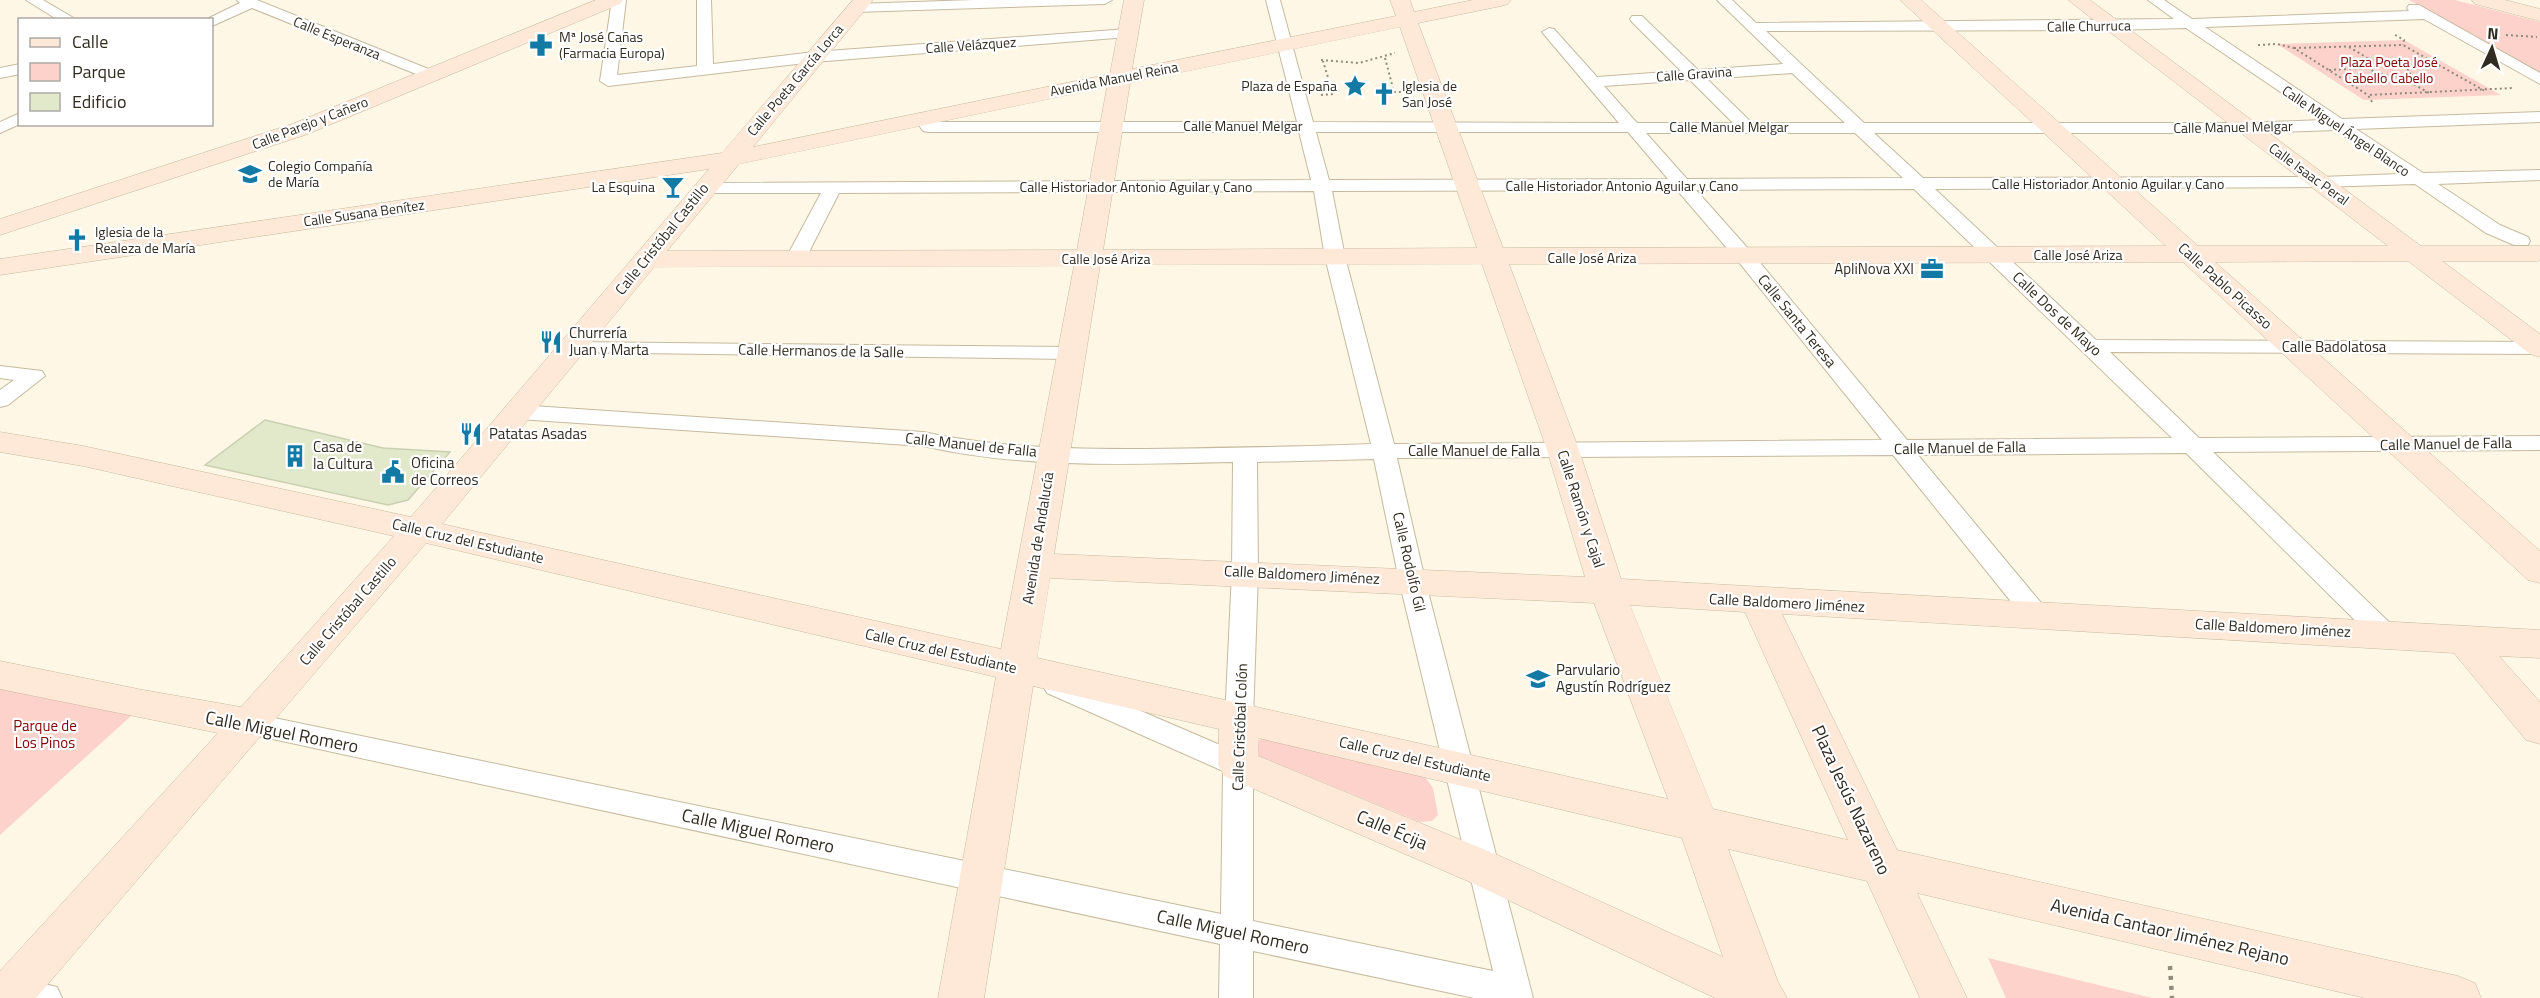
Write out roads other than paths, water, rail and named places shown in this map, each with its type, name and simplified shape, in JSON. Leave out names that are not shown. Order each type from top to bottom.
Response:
[{"type":"street","points":[[33,0],[66,18]]},
{"type":"street","name":"Calle Parejo y Cañero","points":[[0,227],[300,129],[613,0]]},
{"type":"street","name":"Calle Velázquez","points":[[619,0],[608,81],[814,57],[1128,33]]},
{"type":"street","points":[[704,0],[705,69]]},
{"type":"street","points":[[860,4],[1105,0]]},
{"type":"street","name":"Avenida de Andalucía","points":[[961,998],[1052,454],[1118,78],[1134,0]]},
{"type":"street","points":[[1273,0],[1305,126]]},
{"type":"street","name":"Avenida Manuel Reina","points":[[727,159],[1501,0]]},
{"type":"street","name":"Calle Dos de Mayo","points":[[1724,0],[2091,346],[2384,633]]},
{"type":"street","name":"Calle Pablo Picasso","points":[[1910,0],[2540,572]]},
{"type":"street","name":"Calle Isaac Peral","points":[[2078,0],[2540,348]]},
{"type":"street","name":"Calle Miguel Ángel Blanco","points":[[2155,0],[2493,229],[2535,247]]},
{"type":"street","points":[[2399,0],[2540,79]]},
{"type":"street","points":[[2482,0],[2540,15]]},
{"type":"street","points":[[213,21],[248,2]]},
{"type":"street","name":"Calle Esperanza","points":[[248,2],[430,75]]},
{"type":"street","name":"Calle Poeta García Lorca","points":[[727,159],[860,4]]},
{"type":"street","name":"Calle Churruca","points":[[1752,27],[2112,26],[2426,15]]},
{"type":"street","points":[[1637,19],[1747,127]]},
{"type":"street","name":"Calle Ramón y Cajal","points":[[1407,21],[1563,450],[1607,591],[1698,824],[1761,997]]},
{"type":"street","name":"Calle Santa Teresa","points":[[1549,32],[1745,257],[2038,617]]},
{"type":"street","name":"Calle Gravina","points":[[1592,82],[1796,68]]},
{"type":"street","points":[[0,73],[18,69]]},
{"type":"street","name":"Calle Manuel Melgar","points":[[922,118],[929,127],[2245,128],[2540,117]]},
{"type":"street","points":[[0,128],[18,119]]},
{"type":"street","name":"Calle Rodolfo Gil","points":[[1305,126],[1322,187],[1335,257],[1384,451],[1412,580],[1515,994]]},
{"type":"street","name":"Calle Cristóbal Castillo","points":[[15,994],[418,530],[572,348],[727,159]]},
{"type":"street","name":"Calle Susana Benítez","points":[[0,267],[727,159]]},
{"type":"street","name":"Calle Historiador Antonio Aguilar y Cano","points":[[704,188],[2111,184],[2419,180],[2540,175]]},
{"type":"street","points":[[796,258],[833,188]]},
{"type":"street","name":"Calle José Ariza","points":[[646,259],[2416,255],[2535,247]]},
{"type":"street","name":"Calle Badolatosa","points":[[2091,346],[2540,348]]},
{"type":"street","name":"Calle Hermanos de la Salle","points":[[572,348],[1070,353]]},
{"type":"street","points":[[0,372],[34,376],[0,400]]},
{"type":"street","name":"Calle Manuel de Falla","points":[[518,412],[923,439],[952,446],[1052,454],[1245,456],[1384,451],[2540,443]]},
{"type":"street","name":"Calle Cruz del Estudiante","points":[[0,442],[83,456],[418,530],[1239,720],[1881,865]]},
{"type":"street","name":"Calle Cristóbal Colón","points":[[1236,998],[1238,765],[1245,572],[1245,456]]},
{"type":"street","name":"Calle Baldomero Jiménez","points":[[1034,565],[1412,580],[2038,617],[2384,633],[2466,642],[2540,644]]},
{"type":"street","name":"Plaza Jesús Nazareno","points":[[1758,601],[1944,998]]},
{"type":"street","points":[[2466,642],[2540,729]]},
{"type":"street","name":"Calle Écija","points":[[1017,668],[1485,870],[1761,997]]},
{"type":"street","name":"Calle Miguel Romero","points":[[0,675],[143,705],[250,724],[981,878],[1515,994]]},
{"type":"street","name":"Avenida Cantaor Jiménez Rejano","points":[[1881,865],[2458,998]]},
{"type":"place","name":"Mª José Cañas (Farmacia Europa)","points":[[541,45]]},
{"type":"place","name":"Plaza de España","points":[[1355,86]]},
{"type":"place","name":"Iglesia de San José","points":[[1384,94]]},
{"type":"place","name":"Colegio Compañía de María","points":[[250,174]]},
{"type":"place","name":"La Esquina","points":[[673,187]]},
{"type":"place","name":"Iglesia de la Realeza de María","points":[[77,240]]},
{"type":"place","name":"ApliNova XXI","points":[[1932,269]]},
{"type":"place","name":"Churrería Juan y Marta","points":[[551,342]]},
{"type":"place","name":"Patatas Asadas","points":[[471,434]]},
{"type":"place","name":"Casa de la Cultura","points":[[295,456]]},
{"type":"place","name":"Oficina de Correos","points":[[393,472]]},
{"type":"place","name":"Parvulario Agustín Rodríguez","points":[[1538,679]]},
{"type":"park label","name":"Plaza Poeta José Cabello Cabello","points":[[2389,70]]},
{"type":"park label","name":"Parque de Los Pinos","points":[[45,734]]}]
